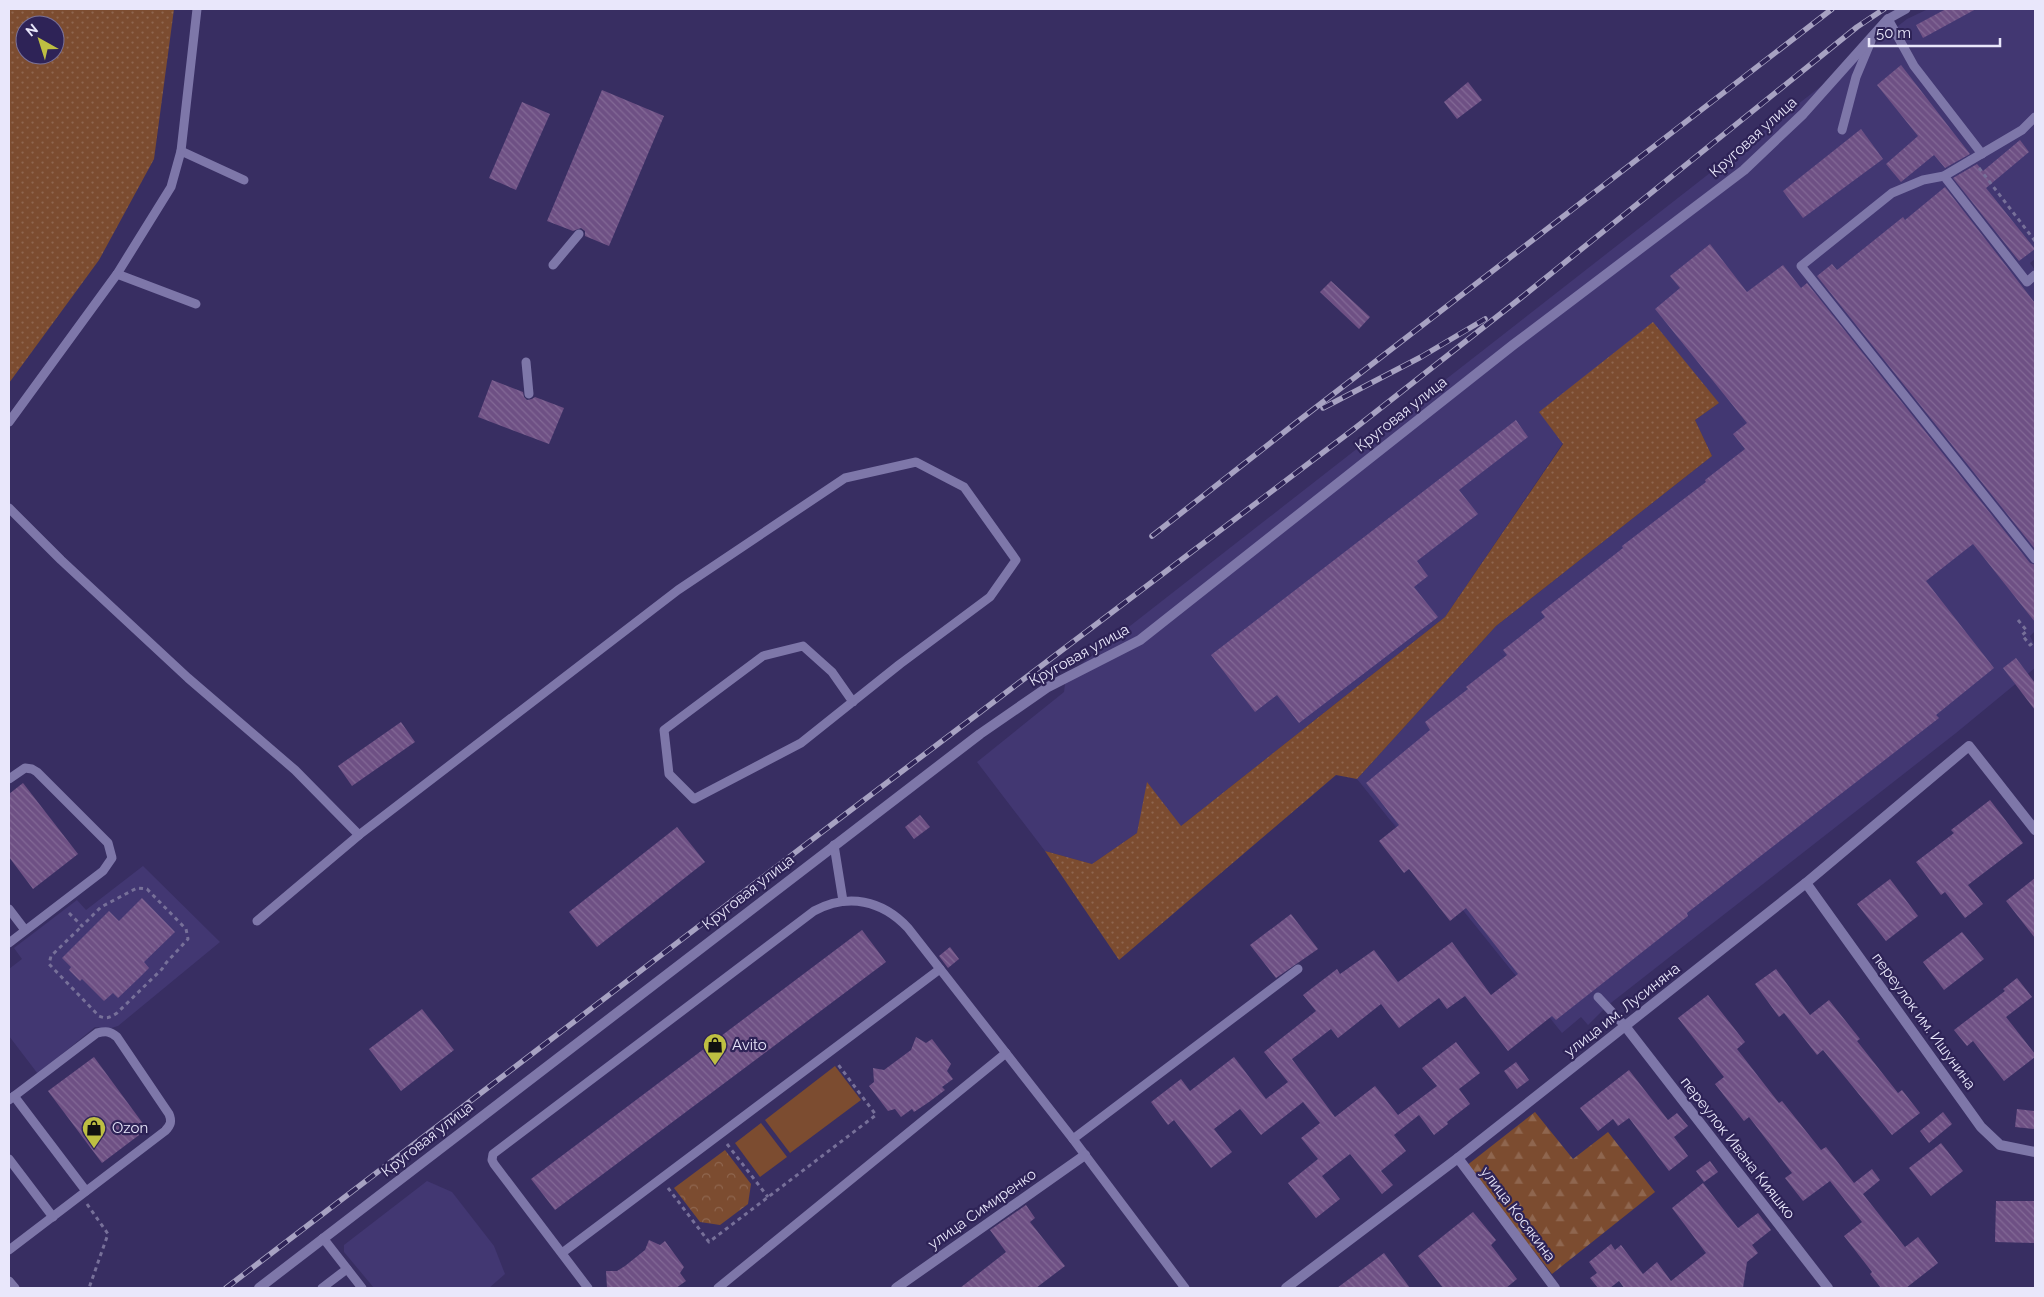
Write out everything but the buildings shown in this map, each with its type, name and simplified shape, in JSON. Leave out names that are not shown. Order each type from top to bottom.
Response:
[{"type":"street","name":"Круговая улица","points":[[259,1288],[980,734],[1048,687],[1140,640],[1513,345],[1744,170],[1803,114],[1888,19]]},
{"type":"street","name":"улица им. Лусиняна","points":[[1286,1288],[1458,1158],[1806,883],[1969,746],[2035,830]]},
{"type":"street","name":"переулок им. Ишунина","points":[[1806,883],[1981,1127],[2000,1145],[2035,1152]]},
{"type":"street","name":"переулок Ивана Кияшко","points":[[1625,1026],[1828,1288]]},
{"type":"street","name":"улица Симиренко","points":[[896,1288],[1085,1155]]},
{"type":"street","name":"улица Косякина","points":[[1458,1158],[1555,1288]]},
{"type":"lane","points":[[9,422],[117,274],[171,187],[181,152],[197,9]]},
{"type":"lane","points":[[1842,130],[1856,77],[1869,44],[1888,19],[1906,9]]},
{"type":"lane","points":[[1888,19],[1914,66],[1982,154]]},
{"type":"lane","points":[[2035,117],[2022,130],[1944,176],[1923,180],[1892,193],[1801,266],[2035,559]]},
{"type":"lane","points":[[181,152],[244,180]]},
{"type":"lane","points":[[1944,176],[2027,282],[2035,275]]},
{"type":"lane","points":[[553,265],[580,234]]},
{"type":"lane","points":[[117,274],[196,304]]},
{"type":"lane","points":[[526,362],[528,394]]},
{"type":"lane","points":[[257,920],[358,835],[686,584],[845,478],[916,462],[964,487],[1016,560],[990,597],[801,743],[694,799],[669,774],[664,730],[763,656],[803,646],[832,672],[853,702]]},
{"type":"lane","points":[[9,508],[61,560],[188,678],[295,770],[358,835]]},
{"type":"lane","points":[[9,779],[25,768],[38,772],[108,843],[112,858],[102,871],[9,942]]},
{"type":"lane","points":[[834,845],[843,901]]},
{"type":"lane","points":[[588,1288],[494,1164],[492,1160],[493,1154],[814,911],[843,901],[866,902],[889,911],[908,928],[1073,1139],[1185,1288]]},
{"type":"lane","points":[[9,909],[25,930]]},
{"type":"lane","points":[[562,1253],[940,969]]},
{"type":"lane","points":[[1073,1139],[1298,969]]},
{"type":"lane","points":[[1598,997],[1625,1026]]},
{"type":"lane","points":[[9,1250],[53,1217],[165,1131],[170,1126],[172,1120],[169,1114],[117,1038],[105,1031],[97,1033],[11,1098],[84,1193]]},
{"type":"lane","points":[[718,1288],[1006,1053]]},
{"type":"lane","points":[[9,1159],[53,1217]]},
{"type":"lane","points":[[323,1238],[362,1288]]},
{"type":"lane","points":[[322,1288],[347,1269]]},
{"type":"lane","points":[[9,1281],[15,1288]]},
{"type":"path","points":[[1973,159],[2035,242]]},
{"type":"path","points":[[2018,620],[2027,631],[2022,635],[2030,645],[2035,641]]},
{"type":"path","points":[[142,887],[147,889],[186,929],[188,939],[162,969],[117,1014],[111,1018],[104,1018],[99,1016],[50,964],[51,956],[82,926],[102,907],[142,887]]},
{"type":"path","points":[[65,909],[82,926]]},
{"type":"path","points":[[661,1179],[709,1242],[876,1115],[829,1052]]},
{"type":"path","points":[[720,1134],[768,1197]]},
{"type":"path","points":[[84,1193],[108,1234],[89,1288]]},
{"type":"shaded area","points":[[1928,9],[2035,9],[2035,259],[2030,263],[2035,270],[2035,631],[2030,636],[2035,646],[2035,668],[1956,733],[1607,1006],[1588,1025],[1581,1017],[1562,1033],[1357,779],[1496,626],[1712,456],[1695,420],[1719,403],[1540,412],[1563,443],[1445,617],[1181,826],[1137,833],[1092,864],[1045,851],[977,762],[1064,692],[1066,676],[1907,19]]},
{"type":"shaded area","points":[[143,866],[220,942],[118,1026],[108,1029],[95,1027],[38,1074],[9,1036],[9,969],[22,959],[14,948],[77,900],[86,910]]},
{"type":"shaded area","points":[[427,1181],[452,1192],[494,1246],[505,1274],[489,1288],[374,1288],[344,1252],[344,1245]]},
{"type":"green space","points":[[9,9],[174,9],[154,159],[99,260],[9,383]]},
{"type":"green space","points":[[1653,322],[1719,403],[1695,420],[1712,456],[1496,626],[1357,779],[1336,775],[1119,960],[1045,851],[1092,864],[1137,833],[1147,782],[1181,826],[1445,617],[1563,444],[1539,412]]},
{"type":"green space","points":[[835,1066],[861,1100],[790,1153],[765,1120]]},
{"type":"green space","points":[[1535,1112],[1573,1159],[1608,1132],[1655,1192],[1552,1274],[1466,1166]]},
{"type":"green space","points":[[761,1123],[787,1157],[760,1177],[735,1143]]},
{"type":"green space","points":[[725,1150],[751,1184],[748,1204],[720,1225],[700,1222],[674,1188]]},
{"type":"railway","points":[[1152,536],[1832,9]]},
{"type":"railway","points":[[226,1288],[839,819],[1354,429],[1522,297],[1857,27],[1884,9]]},
{"type":"railway","points":[[1323,408],[1421,357],[1485,319]]},
{"type":"place","name":"Avito","points":[[715,1066]]},
{"type":"place","name":"Ozon","points":[[94,1149]]}]
